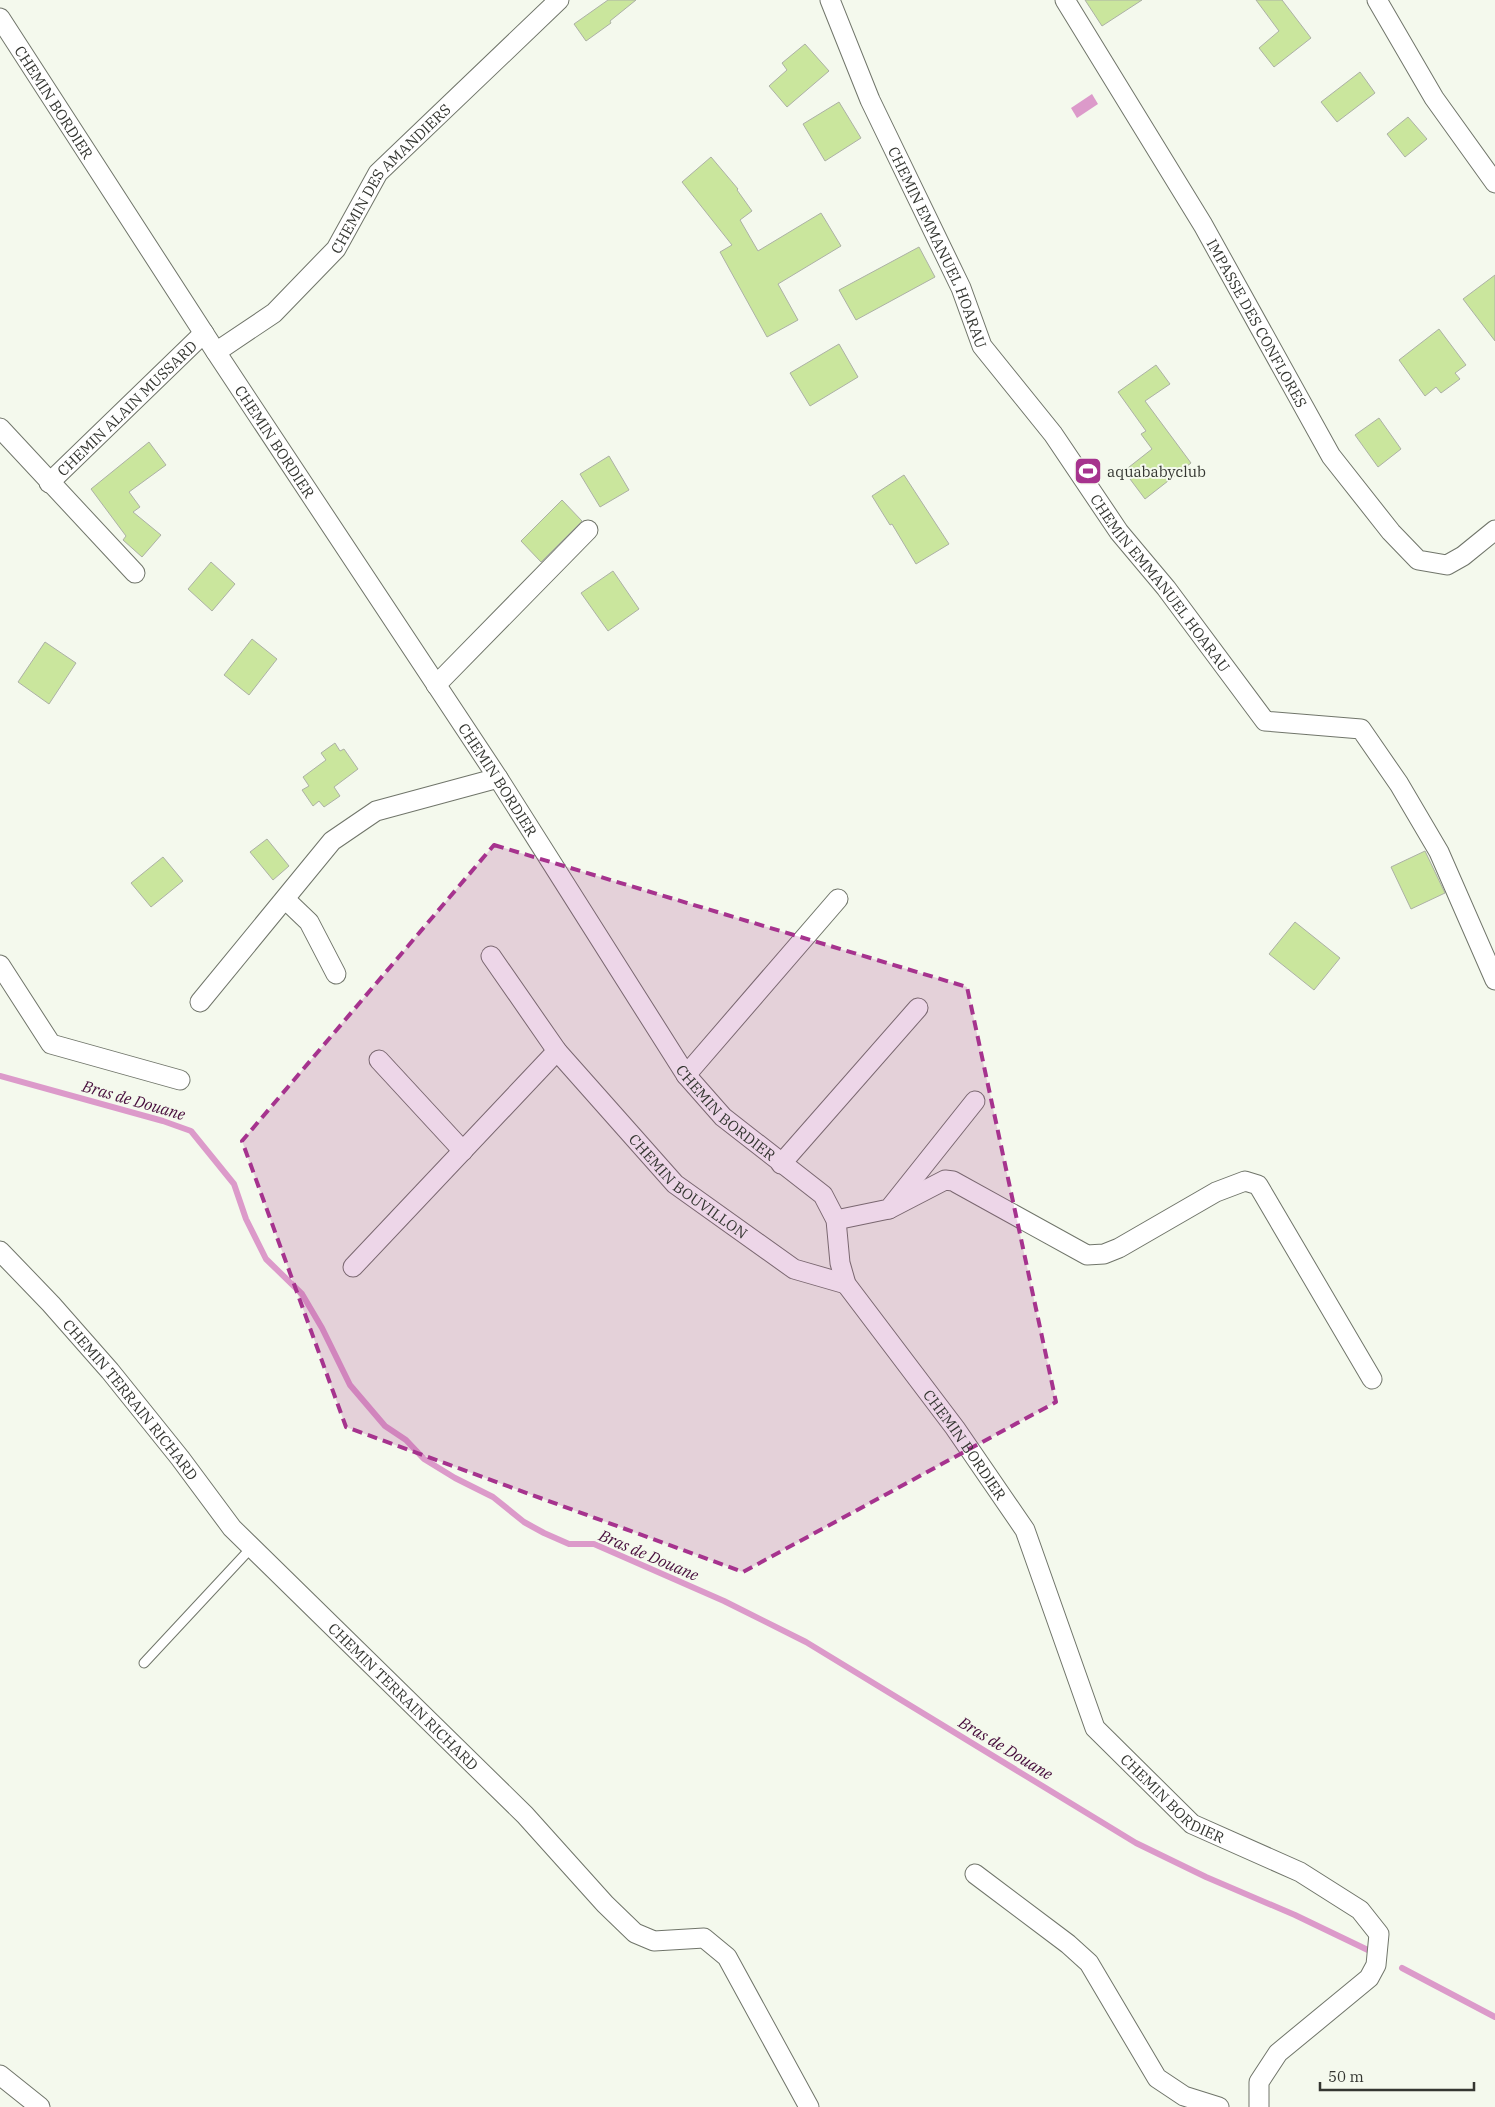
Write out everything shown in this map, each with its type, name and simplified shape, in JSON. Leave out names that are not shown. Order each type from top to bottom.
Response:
[{"type":"street","name":"CHEMIN DES AMANDIERS","points":[[216,352],[274,313],[336,249],[378,174],[559,0]]},
{"type":"street","name":"CHEMIN EMMANUEL HOARAU","points":[[830,0],[870,100],[961,288],[982,346],[1053,434],[1119,532],[1166,588],[1265,721],[1361,729],[1399,784],[1439,852],[1495,980]]},
{"type":"street","name":"IMPASSE DES CONFLORES","points":[[1065,0],[1203,225],[1331,456],[1392,532],[1418,560],[1447,565],[1463,556],[1495,530]]},
{"type":"street","points":[[1378,0],[1434,98],[1495,183]]},
{"type":"street","name":"CHEMIN BORDIER","points":[[0,18],[216,352],[498,778],[686,1075],[723,1117],[823,1195],[836,1220],[840,1262],[846,1284],[955,1428],[1025,1530],[1095,1728],[1192,1824],[1300,1872],[1360,1910],[1379,1934],[1376,1964],[1369,1978],[1278,2053],[1258,2082],[1259,2107]]},
{"type":"street","name":"CHEMIN ALAIN MUSSARD","points":[[49,483],[204,333]]},
{"type":"street","name":"CHEMIN ALAIN MUSSARD","points":[[0,428],[135,574]]},
{"type":"street","points":[[436,685],[588,530]]},
{"type":"street","points":[[200,1002],[332,841],[367,815],[376,811],[498,778]]},
{"type":"street","points":[[686,1075],[838,899]]},
{"type":"street","points":[[284,900],[309,922],[336,974]]},
{"type":"street","name":"CHEMIN BOUVILLON","points":[[491,956],[557,1051],[674,1184],[794,1269],[846,1284]]},
{"type":"street","points":[[0,965],[51,1044],[180,1080]]},
{"type":"street","points":[[782,1164],[918,1008]]},
{"type":"street","points":[[353,1267],[557,1051]]},
{"type":"street","points":[[379,1060],[463,1151]]},
{"type":"street","points":[[889,1209],[975,1101]]},
{"type":"street","points":[[836,1220],[889,1209],[945,1180],[952,1180],[963,1184],[1087,1255],[1104,1254],[1119,1248],[1216,1192],[1245,1182],[1258,1185],[1372,1379]]},
{"type":"street","name":"CHEMIN TERRAIN RICHARD","points":[[2,1259],[110,1371],[180,1458],[232,1528],[525,1815],[605,1904],[635,1933],[654,1941],[704,1938],[727,1957],[810,2107]]},
{"type":"street","points":[[975,1874],[1068,1944],[1089,1963],[1157,2078],[1184,2096],[1220,2107]]},
{"type":"street","points":[[0,2075],[40,2107]]},
{"type":"lane","points":[[144,1664],[252,1547]]},
{"type":"highlighted area","points":[[494,845],[967,987],[1056,1402],[743,1572],[346,1427],[242,1141]]},
{"type":"shaded area","points":[[1092,94],[1098,104],[1077,118],[1071,108]]},
{"type":"building","points":[[608,0],[636,0],[610,21],[611,23],[586,41],[574,24]]},
{"type":"building","points":[[1085,0],[1142,0],[1102,26]]},
{"type":"building","points":[[1256,0],[1282,0],[1311,38],[1274,67],[1259,48],[1279,31]]},
{"type":"building","points":[[805,44],[829,71],[787,107],[769,86],[787,70],[782,63]]},
{"type":"building","points":[[1360,72],[1375,93],[1337,122],[1321,102]]},
{"type":"building","points":[[839,102],[861,138],[825,161],[803,124]]},
{"type":"building","points":[[1408,117],[1427,139],[1405,157],[1387,134]]},
{"type":"building","points":[[711,157],[738,189],[752,211],[740,220],[758,251],[821,213],[841,246],[778,284],[798,320],[767,337],[720,252],[732,245],[682,182]]},
{"type":"building","points":[[919,247],[935,277],[856,320],[839,290]]},
{"type":"building","points":[[1495,275],[1495,341],[1463,299]]},
{"type":"building","points":[[1439,329],[1466,365],[1455,373],[1460,379],[1441,393],[1436,387],[1425,396],[1399,360]]},
{"type":"building","points":[[839,344],[858,377],[810,406],[790,373]]},
{"type":"building","points":[[1156,365],[1170,384],[1145,401],[1191,463],[1145,499],[1124,471],[1152,449],[1141,434],[1146,431],[1118,392]]},
{"type":"building","points":[[1379,418],[1401,449],[1378,467],[1355,435]]},
{"type":"building","points":[[149,442],[166,465],[129,492],[140,507],[133,512],[161,535],[142,557],[123,540],[126,536],[91,489]]},
{"type":"building","points":[[609,456],[629,490],[600,507],[580,474]]},
{"type":"building","points":[[904,475],[949,544],[916,564],[892,524],[890,525],[872,496]]},
{"type":"building","points":[[562,500],[582,521],[541,562],[521,541]]},
{"type":"building","points":[[211,562],[235,584],[212,611],[188,589]]},
{"type":"building","points":[[613,571],[639,609],[608,631],[581,593]]},
{"type":"building","points":[[252,639],[277,659],[249,695],[224,675]]},
{"type":"building","points":[[45,642],[76,663],[49,704],[18,682]]},
{"type":"building","points":[[335,743],[340,751],[344,749],[358,769],[334,787],[340,796],[324,807],[319,801],[313,806],[302,790],[309,786],[303,777],[326,760],[321,753]]},
{"type":"building","points":[[267,839],[289,866],[273,880],[250,852]]},
{"type":"building","points":[[1425,851],[1445,893],[1411,909],[1391,867]]},
{"type":"building","points":[[163,857],[183,881],[151,907],[131,883]]},
{"type":"building","points":[[1295,922],[1340,958],[1314,990],[1269,954]]},
{"type":"waterway","name":"Bras de Douane","points":[[0,1076],[163,1121],[191,1131],[234,1184],[246,1219],[266,1259],[302,1294],[322,1328],[350,1385],[385,1426],[406,1440],[424,1459],[455,1478],[493,1497],[524,1522],[544,1533],[569,1544],[594,1544],[724,1601],[806,1642],[1136,1843],[1206,1877],[1295,1915],[1372,1952]]},
{"type":"waterway","name":"Bras de Douane","points":[[1402,1968],[1495,2017]]},
{"type":"place","name":"aquababyclub","points":[[1088,471]]}]
